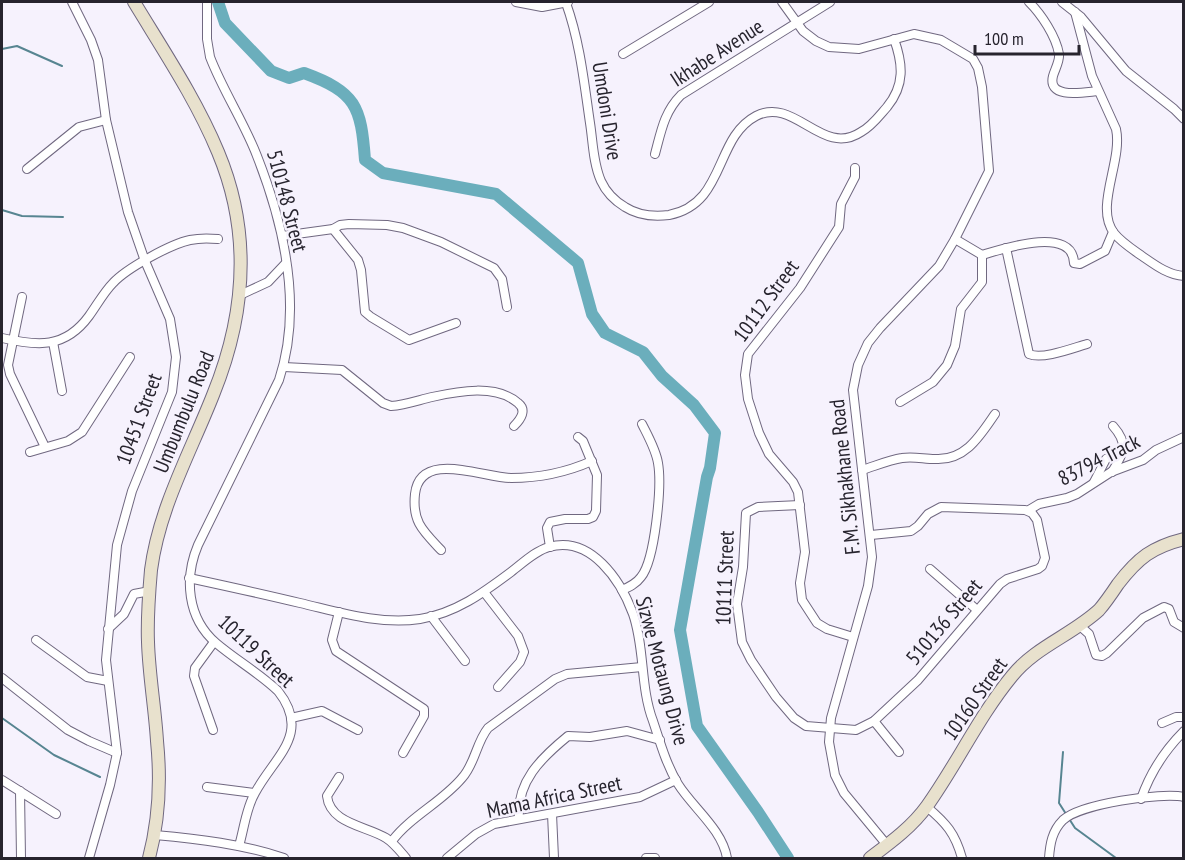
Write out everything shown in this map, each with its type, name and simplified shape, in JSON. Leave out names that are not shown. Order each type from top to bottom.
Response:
[{"type":"main road","name":"Umbumbulu Road","points":[[134,2],[199,113],[224,168],[240,232],[240,295],[234,336],[159,531],[152,567],[147,641],[159,771],[159,799],[155,835],[149,858]]},
{"type":"main road","name":"10160 Street","points":[[870,858],[903,832],[927,807],[991,703],[1013,674],[1033,655],[1080,626],[1102,606],[1139,558],[1152,549],[1184,539]]},
{"type":"street","name":"10451 Street","points":[[72,2],[98,60],[106,120],[128,212],[145,261],[170,319],[176,357],[175,380],[168,404],[124,514],[117,544],[106,660],[117,753],[89,858]]},
{"type":"street","name":"510148 Street","points":[[189,578],[198,545],[268,406],[284,367],[290,316],[282,236],[257,156],[210,57],[207,39],[207,2]]},
{"type":"street","points":[[516,2],[542,7],[567,2]]},
{"type":"street","name":"Umdoni Drive","points":[[567,2],[580,47],[594,152],[601,180],[608,192],[622,206],[649,216],[681,212],[701,198],[715,180],[737,134],[749,120],[762,114],[781,112],[789,114],[815,131],[832,137],[848,138],[863,131],[892,100],[899,87],[902,69],[894,39]]},
{"type":"street","points":[[623,54],[709,2]]},
{"type":"street","name":"F.M. Sikhakhane Road","points":[[782,2],[803,31],[829,47],[840,50],[859,49],[914,34],[941,40],[969,56],[976,63],[981,76],[990,168],[944,259],[874,335],[861,358],[853,390],[871,535],[871,572],[829,729],[830,754],[839,783],[849,799],[887,845]]},
{"type":"street","name":"Ikhabe Avenue","points":[[655,154],[664,118],[681,95],[830,2]]},
{"type":"street","points":[[1029,2],[1043,19],[1059,54],[1052,81],[1054,86],[1064,93],[1098,91]]},
{"type":"street","points":[[1062,2],[1086,22],[1126,71],[1184,119]]},
{"type":"street","points":[[1075,12],[1098,91],[1116,129],[1119,144],[1107,207],[1108,223],[1120,240],[1156,266],[1173,274],[1184,276]]},
{"type":"street","points":[[27,170],[79,127],[106,120]]},
{"type":"street","name":"10112 Street","points":[[853,637],[820,625],[809,613],[802,600],[800,583],[805,558],[796,487],[769,454],[759,433],[748,399],[745,365],[752,348],[800,288],[839,227],[841,204],[855,177],[855,168]]},
{"type":"street","points":[[282,236],[333,230],[344,224],[387,225],[403,228],[489,264],[498,271],[502,279],[507,307]]},
{"type":"street","points":[[333,230],[358,260],[364,309],[371,317],[409,340],[456,323]]},
{"type":"street","points":[[955,239],[982,255],[1035,242],[1055,243],[1073,255],[1074,263],[1080,264],[1106,251],[1113,232]]},
{"type":"street","points":[[2,338],[35,344],[53,342],[77,329],[115,280],[145,261],[183,242],[218,239]]},
{"type":"street","points":[[1006,248],[1029,354],[1046,355],[1087,344]]},
{"type":"street","points":[[900,402],[927,386],[944,371],[953,352],[961,309],[983,278],[982,255]]},
{"type":"street","points":[[240,295],[268,282],[286,263]]},
{"type":"street","points":[[22,297],[11,340],[8,370],[45,447]]},
{"type":"street","points":[[53,342],[62,391]]},
{"type":"street","points":[[30,452],[68,441],[82,432],[130,357]]},
{"type":"street","points":[[284,367],[342,370],[383,403],[391,406],[458,392],[501,392],[519,403],[523,409],[522,415],[514,426]]},
{"type":"street","points":[[862,470],[903,458],[936,460],[956,455],[978,440],[995,414]]},
{"type":"street","points":[[622,590],[637,582],[644,573],[656,519],[658,463],[642,424]]},
{"type":"street","points":[[1111,472],[1120,459],[1124,446],[1122,436],[1113,426]]},
{"type":"street","points":[[189,578],[388,621],[431,616],[458,607],[484,592],[529,558],[550,547],[547,528],[550,522],[565,519],[588,519],[594,514],[598,479],[583,441],[578,437]]},
{"type":"street","name":"83794 Track","points":[[1029,510],[1039,504],[1067,498],[1111,472],[1143,460],[1156,450],[1184,437]]},
{"type":"street","points":[[1092,485],[1106,459]]},
{"type":"street","points":[[441,550],[420,527],[416,519],[417,485],[429,473],[456,468],[512,478],[567,471],[592,461]]},
{"type":"street","name":"10111 Street","points":[[800,505],[758,507],[746,513],[738,618],[746,651],[789,713],[806,726],[829,729]]},
{"type":"street","points":[[871,535],[911,531],[928,514],[941,507],[1029,510]]},
{"type":"street","name":"510136 Street","points":[[829,729],[856,730],[874,721],[918,680],[1004,581],[1038,568],[1044,562],[1044,552],[1036,520],[1029,510]]},
{"type":"street","name":"Sizwe Motaung Drive","points":[[550,547],[573,547],[592,554],[622,590],[637,627],[649,711],[660,740],[676,780],[721,840],[727,858]]},
{"type":"street","points":[[930,569],[977,610]]},
{"type":"street","name":"10119 Street","points":[[189,578],[195,613],[200,623],[214,642],[278,691],[284,698],[291,718],[290,736],[285,750],[254,793],[239,846]]},
{"type":"street","points":[[108,628],[124,614],[134,594],[150,591]]},
{"type":"street","points":[[484,592],[518,636],[524,652],[520,662],[498,687]]},
{"type":"street","points":[[1080,626],[1089,634],[1096,655],[1102,656],[1143,618],[1164,607],[1169,609],[1176,624],[1184,628]]},
{"type":"street","points":[[339,612],[332,640],[336,651],[424,709],[424,716],[403,753]]},
{"type":"street","points":[[431,616],[465,662]]},
{"type":"street","points":[[36,640],[87,678],[108,681]]},
{"type":"street","points":[[213,730],[194,675],[198,663],[214,642]]},
{"type":"street","points":[[392,842],[401,830],[464,777],[489,728],[555,679],[567,674],[642,667]]},
{"type":"street","points":[[2,678],[68,730],[117,753]]},
{"type":"street","points":[[291,718],[322,711],[358,730]]},
{"type":"street","points":[[1162,723],[1176,717],[1184,717]]},
{"type":"street","points":[[874,721],[899,752]]},
{"type":"street","points":[[519,819],[519,797],[532,770],[568,736],[590,737],[608,732],[631,731],[660,740]]},
{"type":"street","points":[[1141,799],[1147,782],[1170,745],[1184,731]]},
{"type":"street","points":[[339,777],[327,796],[331,808],[346,821],[392,842],[406,858]]},
{"type":"street","points":[[2,780],[56,814]]},
{"type":"street","name":"Mama Africa Street","points":[[447,858],[457,855],[490,825],[640,797],[676,780]]},
{"type":"street","points":[[207,787],[254,793]]},
{"type":"street","points":[[20,791],[21,858]]},
{"type":"street","points":[[1049,858],[1053,835],[1068,816],[1104,804],[1166,795],[1184,797]]},
{"type":"street","points":[[927,807],[952,831],[962,858]]},
{"type":"street","points":[[552,814],[554,858]]},
{"type":"street","points":[[155,835],[239,846],[284,858]]},
{"type":"street","points":[[646,858],[655,858]]},
{"type":"waterway","points":[[218,2],[225,23],[271,71],[289,78],[304,73],[335,87],[345,95],[358,114],[365,160],[383,173],[496,194],[578,263],[592,314],[605,333],[643,352],[662,376],[694,405],[715,433],[680,630],[697,726],[788,858]]},
{"type":"waterway","points":[[2,49],[17,46],[62,66]]},
{"type":"waterway","points":[[2,210],[22,216],[63,217]]},
{"type":"waterway","points":[[2,718],[54,755],[100,777]]},
{"type":"waterway","points":[[1063,752],[1059,803],[1075,828],[1116,858]]}]
